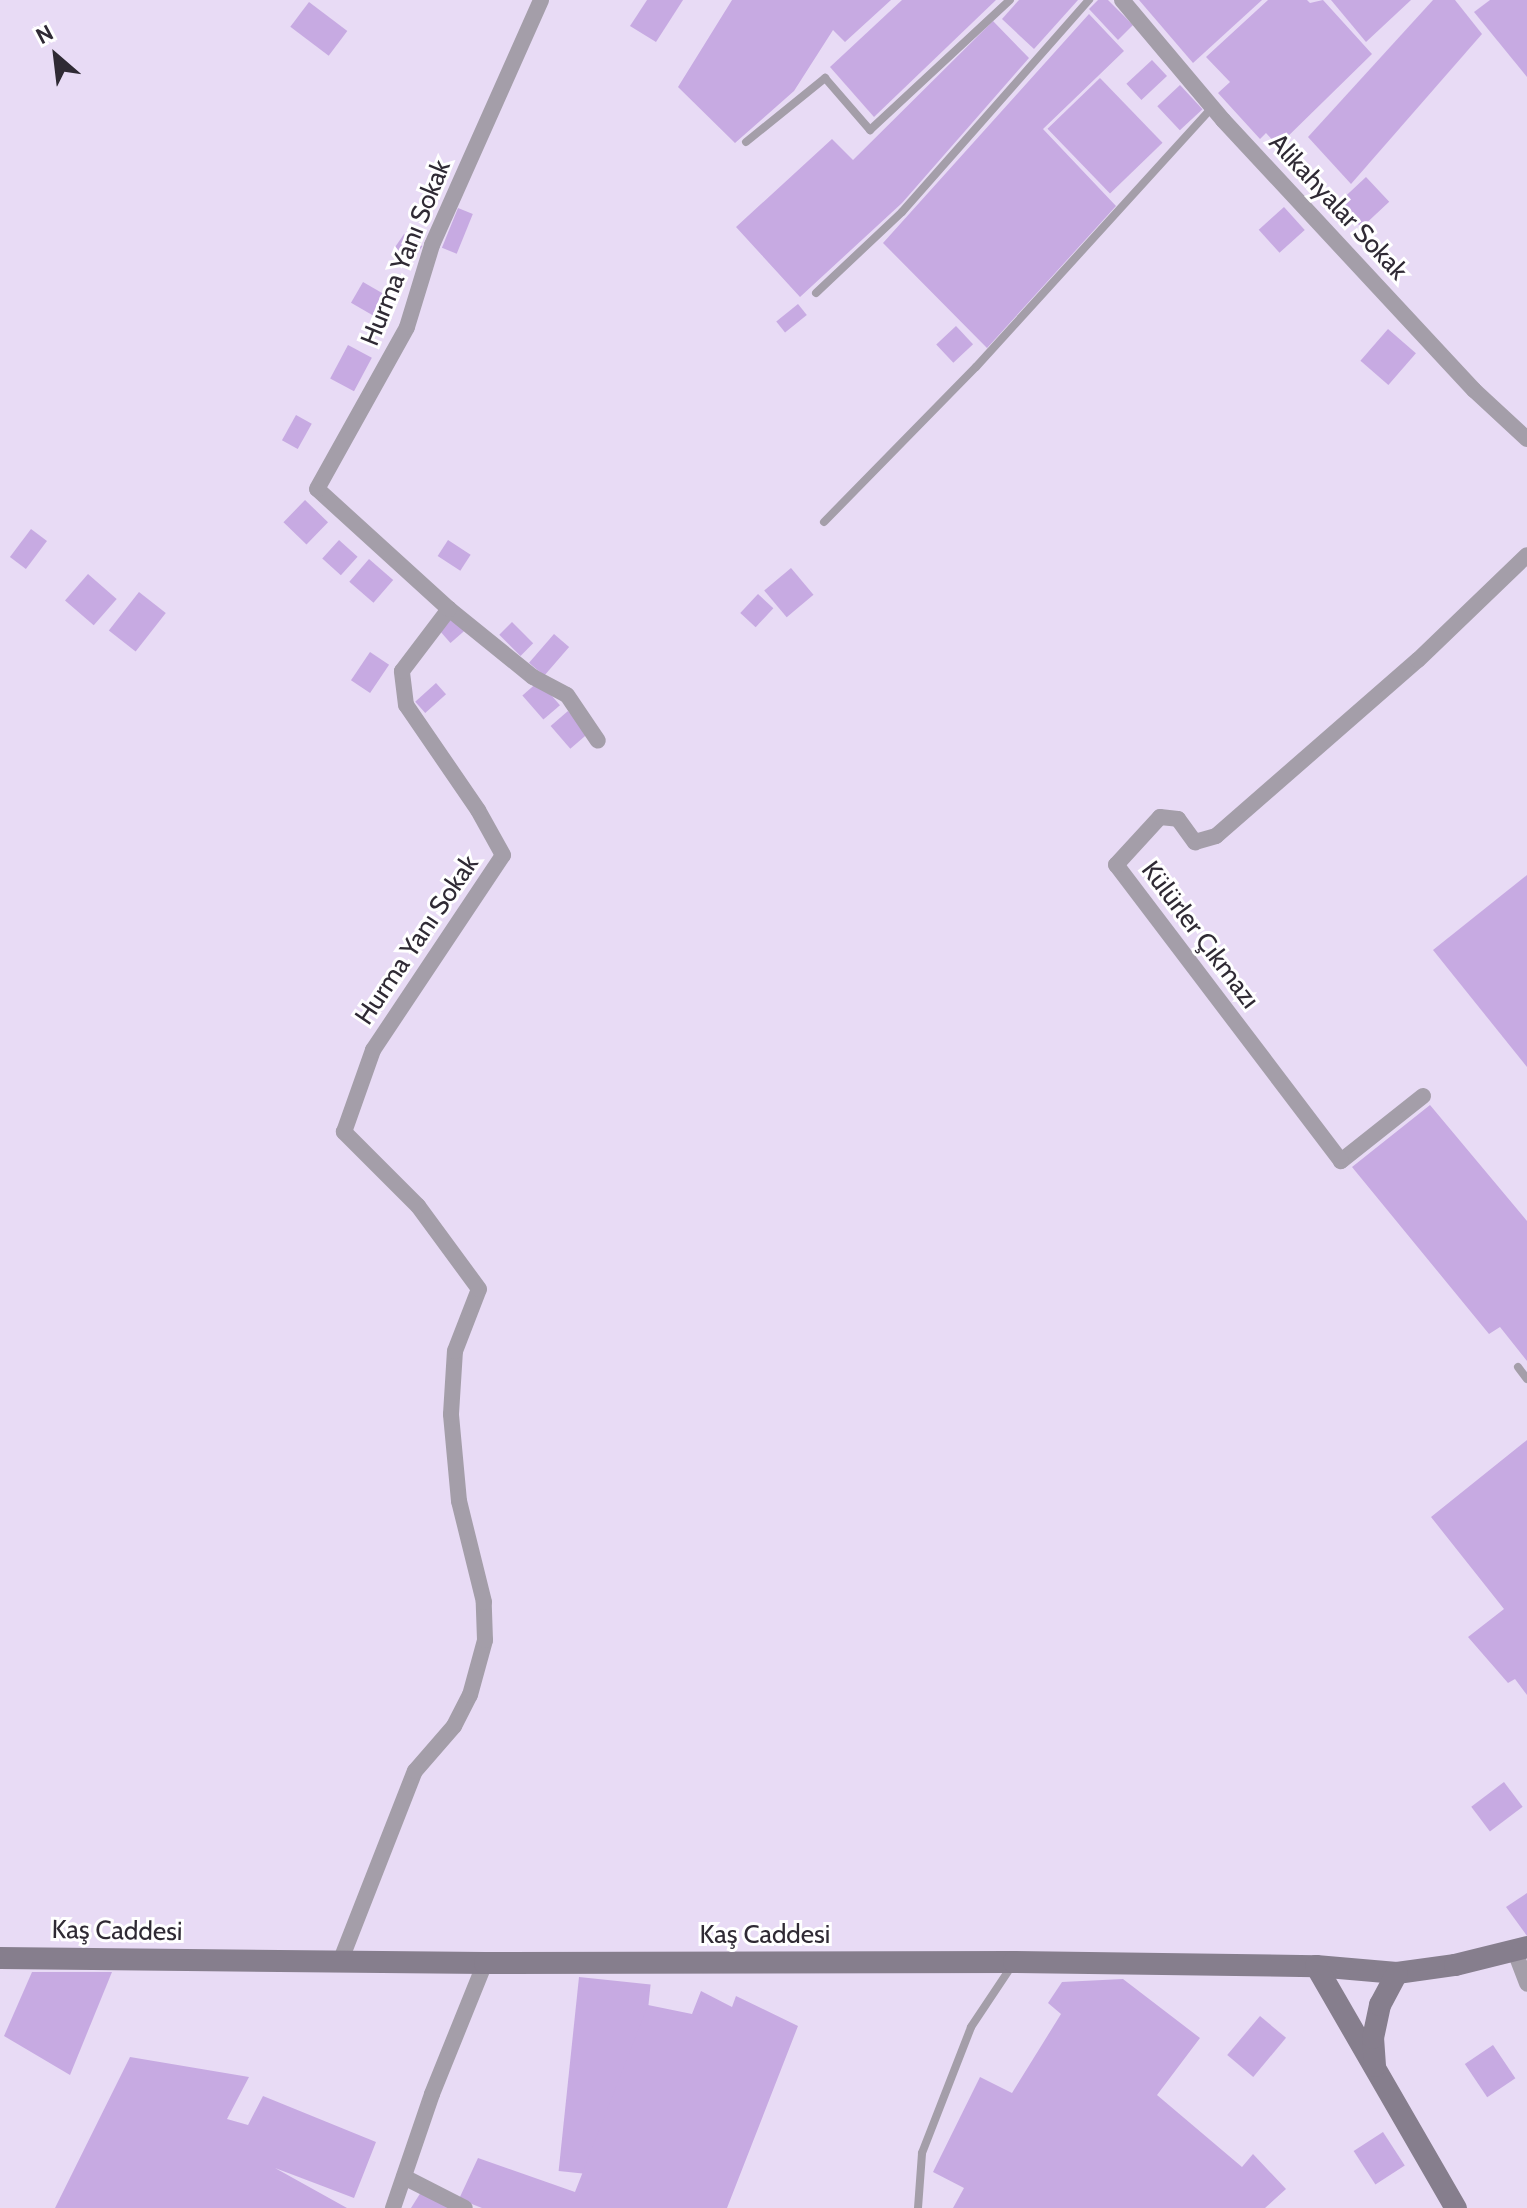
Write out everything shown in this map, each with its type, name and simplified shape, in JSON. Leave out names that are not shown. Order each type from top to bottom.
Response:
[{"type":"street","name":"Hurma Yanı Sokak","points":[[340,1962],[415,1771],[454,1726],[470,1695],[485,1640],[484,1602],[459,1501],[451,1414],[455,1351],[479,1289],[418,1206],[344,1132],[373,1050],[503,855],[478,810],[406,705],[402,671],[449,609],[317,489],[407,327],[432,245],[541,0]]},
{"type":"street","name":"Alikahyalar Sokak","points":[[1122,0],[1213,107],[1474,390],[1527,439]]},
{"type":"street","name":"Külürler Çıkmazı","points":[[1423,1096],[1341,1161],[1116,865],[1160,817],[1178,819],[1195,842],[1216,836],[1418,660],[1527,555]]},
{"type":"street","points":[[449,609],[533,677],[567,695],[598,741]]},
{"type":"street","points":[[1521,1950],[1527,1984]]},
{"type":"street","name":"Kaş Caddesi","points":[[0,1958],[485,1963],[1014,1962],[1316,1966],[1397,1973],[1521,1950]]},
{"type":"street","points":[[393,2208],[432,2094],[485,1963]]},
{"type":"street","points":[[1316,1966],[1376,2075],[1456,2208]]},
{"type":"street","points":[[1376,2075],[1373,2038],[1380,2005],[1397,1973]]},
{"type":"street","points":[[404,2177],[465,2208]]},
{"type":"lane","points":[[746,142],[825,78],[870,130],[1010,0]]},
{"type":"lane","points":[[816,293],[902,212],[1089,0]]},
{"type":"lane","points":[[824,522],[976,367],[1213,107]]},
{"type":"lane","points":[[1518,1367],[1527,1379]]},
{"type":"lane","points":[[918,2208],[922,2153],[971,2027],[1014,1962]]},
{"type":"building","points":[[647,0],[683,0],[656,42],[630,26]]},
{"type":"building","points":[[732,0],[891,0],[845,42],[833,30],[794,91],[735,143],[678,87]]},
{"type":"building","points":[[902,0],[996,0],[874,117],[830,67]]},
{"type":"building","points":[[1019,0],[1078,0],[1034,49],[1002,19]]},
{"type":"building","points":[[1098,0],[1108,0],[1133,25],[1118,40],[1089,9]]},
{"type":"building","points":[[1139,0],[1262,0],[1193,63]]},
{"type":"building","points":[[1268,0],[1307,0],[1310,3],[1323,0],[1372,54],[1278,146],[1266,133],[1260,139],[1218,93],[1230,82],[1206,57]]},
{"type":"building","points":[[1331,0],[1411,0],[1366,42]]},
{"type":"building","points":[[1433,0],[1455,0],[1482,34],[1351,184],[1308,137]]},
{"type":"building","points":[[1490,0],[1527,0],[1527,77],[1474,12]]},
{"type":"building","points":[[309,2],[347,31],[329,56],[290,27]]},
{"type":"building","points":[[1089,14],[1124,51],[1043,129],[1116,206],[987,348],[883,243]]},
{"type":"building","points":[[993,21],[1029,58],[902,203],[800,297],[736,227],[832,139],[853,160]]},
{"type":"building","points":[[1152,60],[1167,76],[1141,100],[1126,84]]},
{"type":"building","points":[[1100,78],[1163,143],[1110,193],[1047,129]]},
{"type":"building","points":[[1180,85],[1203,109],[1180,130],[1157,106]]},
{"type":"building","points":[[1366,177],[1389,202],[1361,228],[1338,203]]},
{"type":"building","points":[[1284,207],[1305,230],[1279,253],[1259,230]]},
{"type":"building","points":[[458,208],[473,214],[457,254],[442,248]]},
{"type":"building","points":[[404,234],[422,246],[413,260],[394,248]]},
{"type":"building","points":[[363,282],[389,297],[377,318],[351,303]]},
{"type":"building","points":[[798,304],[807,315],[785,333],[776,322]]},
{"type":"building","points":[[956,326],[973,344],[953,363],[936,344]]},
{"type":"building","points":[[1388,329],[1416,353],[1388,385],[1360,361]]},
{"type":"building","points":[[348,345],[372,358],[354,391],[330,379]]},
{"type":"building","points":[[296,415],[312,424],[298,449],[282,440]]},
{"type":"building","points":[[305,500],[328,522],[306,545],[283,522]]},
{"type":"building","points":[[31,529],[47,541],[26,569],[10,557]]},
{"type":"building","points":[[339,540],[358,557],[341,575],[322,559]]},
{"type":"building","points":[[448,540],[471,555],[460,571],[438,556]]},
{"type":"building","points":[[369,559],[393,580],[373,603],[349,582]]},
{"type":"building","points":[[791,568],[813,595],[787,617],[764,590]]},
{"type":"building","points":[[88,574],[117,599],[94,625],[65,600]]},
{"type":"building","points":[[139,592],[166,613],[136,652],[109,631]]},
{"type":"building","points":[[758,594],[773,608],[756,627],[740,613]]},
{"type":"building","points":[[453,617],[465,631],[450,643],[439,629]]},
{"type":"building","points":[[512,622],[533,643],[520,656],[499,635]]},
{"type":"building","points":[[554,634],[569,647],[544,676],[529,663]]},
{"type":"building","points":[[370,652],[389,665],[370,693],[351,680]]},
{"type":"building","points":[[539,681],[560,705],[543,720],[522,695]]},
{"type":"building","points":[[436,683],[446,694],[425,713],[415,702]]},
{"type":"building","points":[[568,711],[588,734],[570,749],[551,726]]},
{"type":"building","points":[[1527,875],[1527,1067],[1433,950]]},
{"type":"building","points":[[1430,1105],[1527,1221],[1527,1361],[1500,1327],[1489,1334],[1352,1167]]},
{"type":"building","points":[[1527,1440],[1527,1695],[1515,1679],[1508,1683],[1468,1637],[1504,1609],[1431,1517]]},
{"type":"building","points":[[1504,1782],[1523,1807],[1490,1831],[1471,1807]]},
{"type":"building","points":[[1527,1893],[1527,1936],[1506,1907]]},
{"type":"building","points":[[32,1972],[112,1972],[70,2075],[4,2036]]},
{"type":"building","points":[[579,1977],[651,1985],[630,2178],[559,2171]]},
{"type":"building","points":[[1123,1979],[1200,2038],[1157,2095],[1242,2167],[1253,2154],[1286,2189],[1265,2208],[953,2208],[964,2188],[933,2172],[980,2077],[1012,2093],[1061,2014],[1048,2003],[1062,1982]]},
{"type":"building","points":[[701,1991],[732,2007],[736,1996],[798,2026],[727,2208],[482,2208],[459,2199],[478,2158],[575,2192],[648,2005],[692,2014]]},
{"type":"building","points":[[1260,2016],[1286,2038],[1253,2077],[1227,2055]]},
{"type":"building","points":[[1493,2045],[1515,2078],[1487,2097],[1465,2064]]},
{"type":"building","points":[[130,2057],[249,2077],[227,2119],[248,2125],[263,2096],[376,2142],[354,2198],[275,2168],[347,2208],[55,2208]]},
{"type":"building","points":[[1383,2132],[1405,2166],[1375,2185],[1354,2151]]},
{"type":"building","points":[[421,2192],[454,2208],[411,2208]]}]
